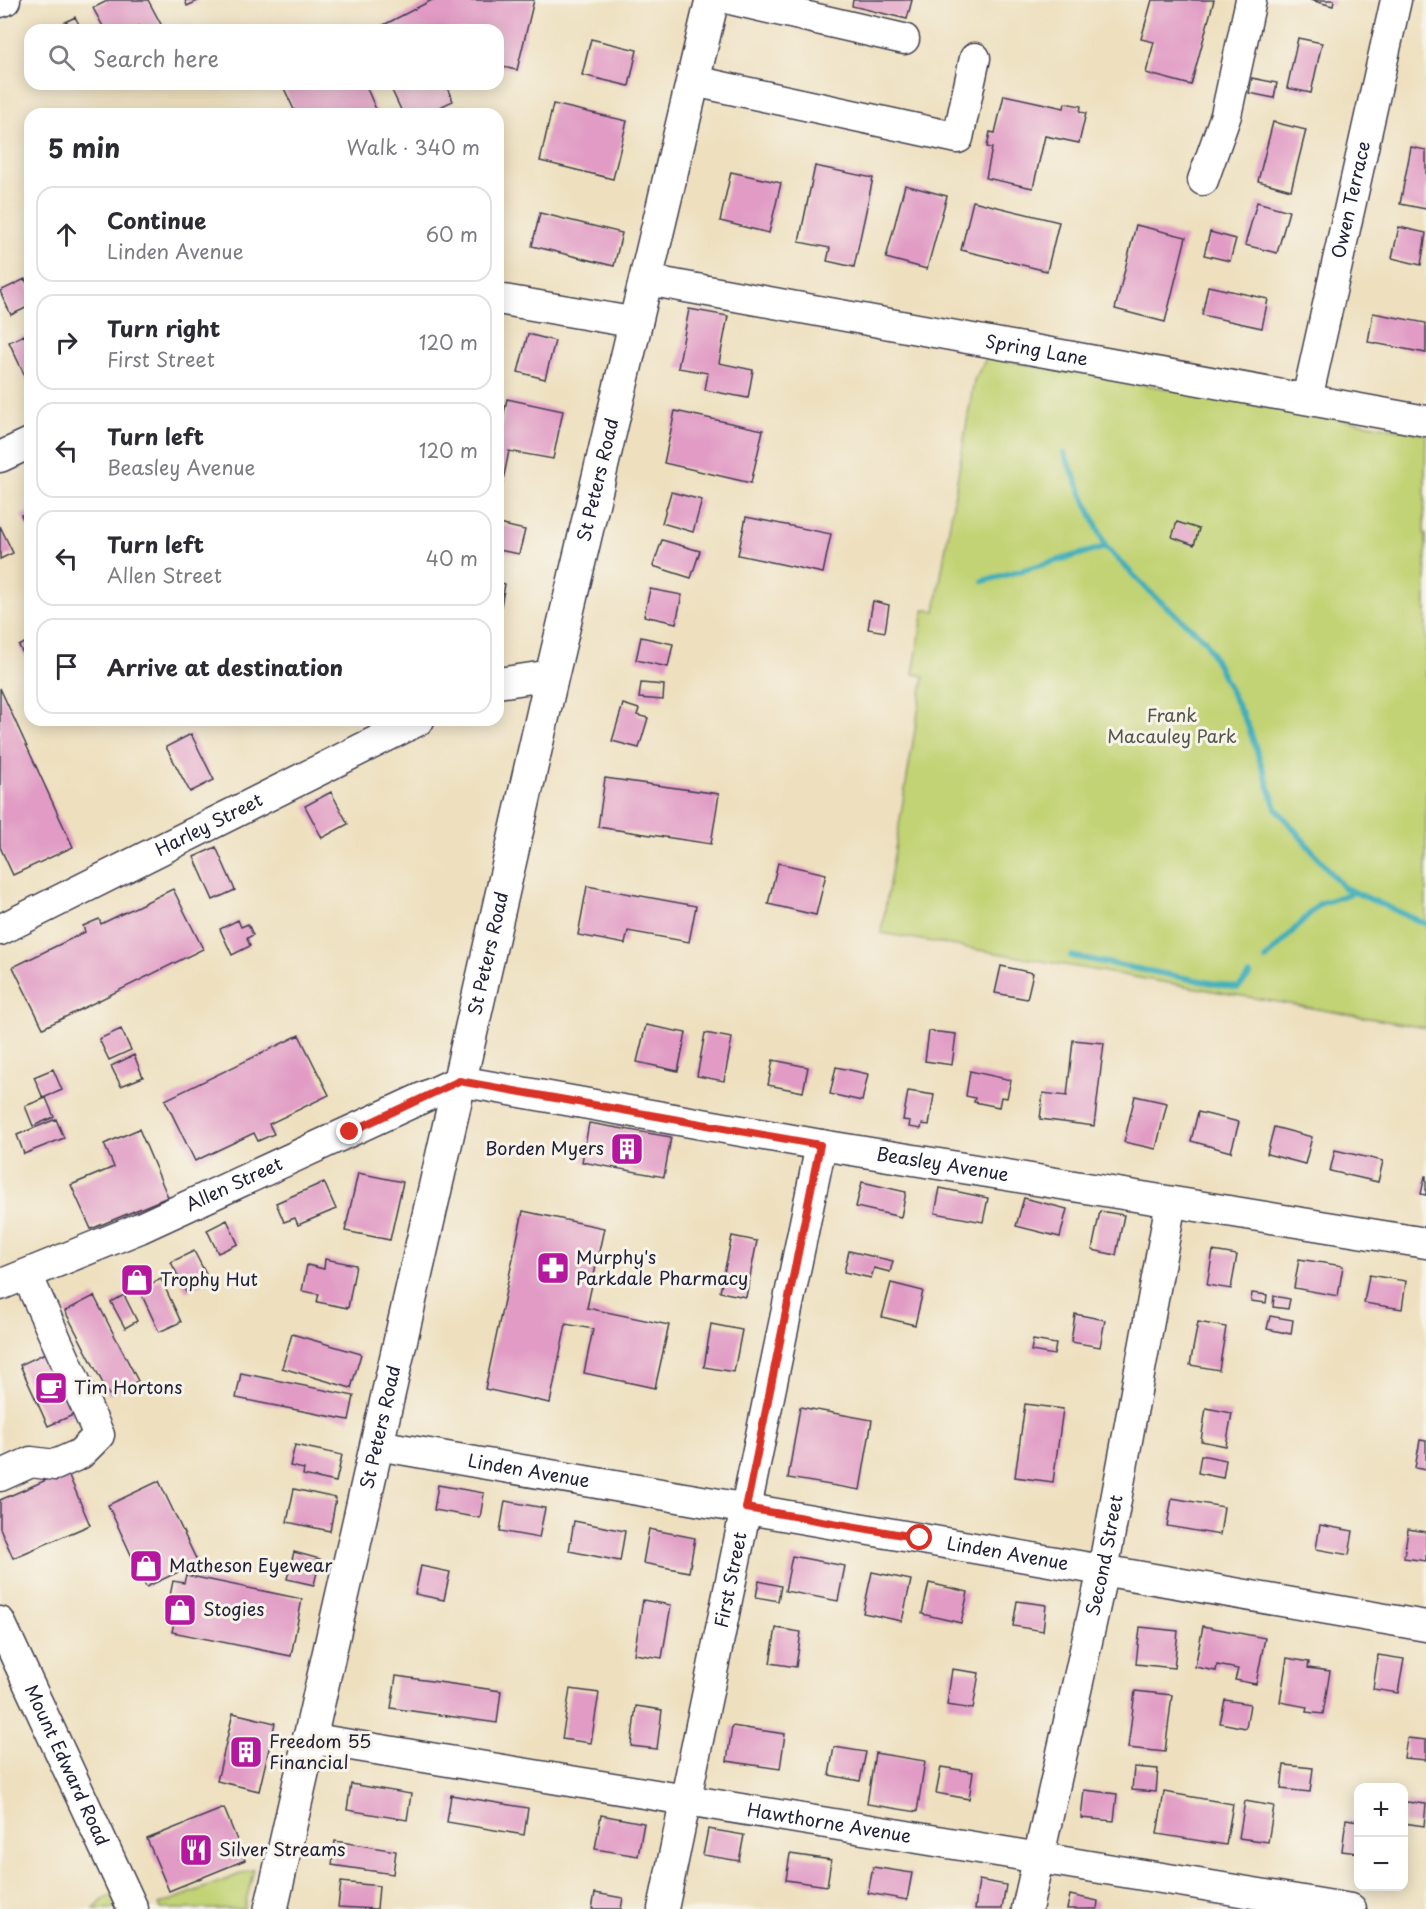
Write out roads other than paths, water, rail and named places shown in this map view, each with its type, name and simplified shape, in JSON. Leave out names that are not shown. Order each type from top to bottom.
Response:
[{"type":"main road","name":"St Peters Road","points":[[271,1909],[308,1738],[552,675],[712,0]]},
{"type":"street","points":[[0,2],[4,0]]},
{"type":"street","points":[[734,0],[798,7],[904,39]]},
{"type":"street","points":[[1203,180],[1226,115],[1251,0]]},
{"type":"street","name":"Owen Terrace","points":[[1307,399],[1396,0]]},
{"type":"street","points":[[694,81],[958,138],[975,58]]},
{"type":"street","name":"Spring Lane","points":[[647,280],[1426,421]]},
{"type":"street","points":[[504,300],[637,323]]},
{"type":"street","points":[[0,457],[24,446]]},
{"type":"street","points":[[504,682],[552,675]]},
{"type":"street","name":"Harley Street","points":[[1,927],[407,726]]},
{"type":"street","name":"Beasley Avenue","points":[[459,1081],[820,1145],[1426,1243]]},
{"type":"street","name":"Allen Street","points":[[9,1284],[140,1228],[459,1081]]},
{"type":"street","name":"First Street","points":[[663,1909],[820,1145]]},
{"type":"street","name":"Second Street","points":[[1027,1909],[1036,1857],[1103,1570],[1171,1202]]},
{"type":"street","points":[[0,1476],[31,1462],[56,1465],[80,1454],[99,1435],[9,1284]]},
{"type":"street","name":"Linden Avenue","points":[[377,1445],[1426,1626]]},
{"type":"street","name":"Mount Edward Road","points":[[0,1622],[133,1909]]},
{"type":"street","name":"Hawthorne Avenue","points":[[308,1738],[1351,1909]]},
{"type":"waterway","points":[[1064,453],[1106,547]]},
{"type":"waterway","points":[[983,581],[1106,547],[1151,593],[1205,640],[1249,728],[1276,808],[1343,887],[1426,924]]},
{"type":"waterway","points":[[1266,959],[1319,904],[1355,892]]},
{"type":"waterway","points":[[1071,956],[1238,988],[1250,975]]},
{"type":"place","name":"Borden Myers","points":[[627,1149]]},
{"type":"place","name":"Murphy's Parkdale Pharmacy","points":[[553,1268]]},
{"type":"place","name":"Trophy Hut","points":[[137,1280]]},
{"type":"place","name":"Tim Hortons","points":[[51,1388]]},
{"type":"place","name":"Matheson Eyewear","points":[[146,1566]]},
{"type":"place","name":"Stogies","points":[[180,1610]]},
{"type":"place","name":"Freedom 55 Financial","points":[[246,1752]]},
{"type":"place","name":"Silver Streams","points":[[196,1850]]},
{"type":"park label","name":"Frank Macauley Park","points":[[1172,726]]}]
